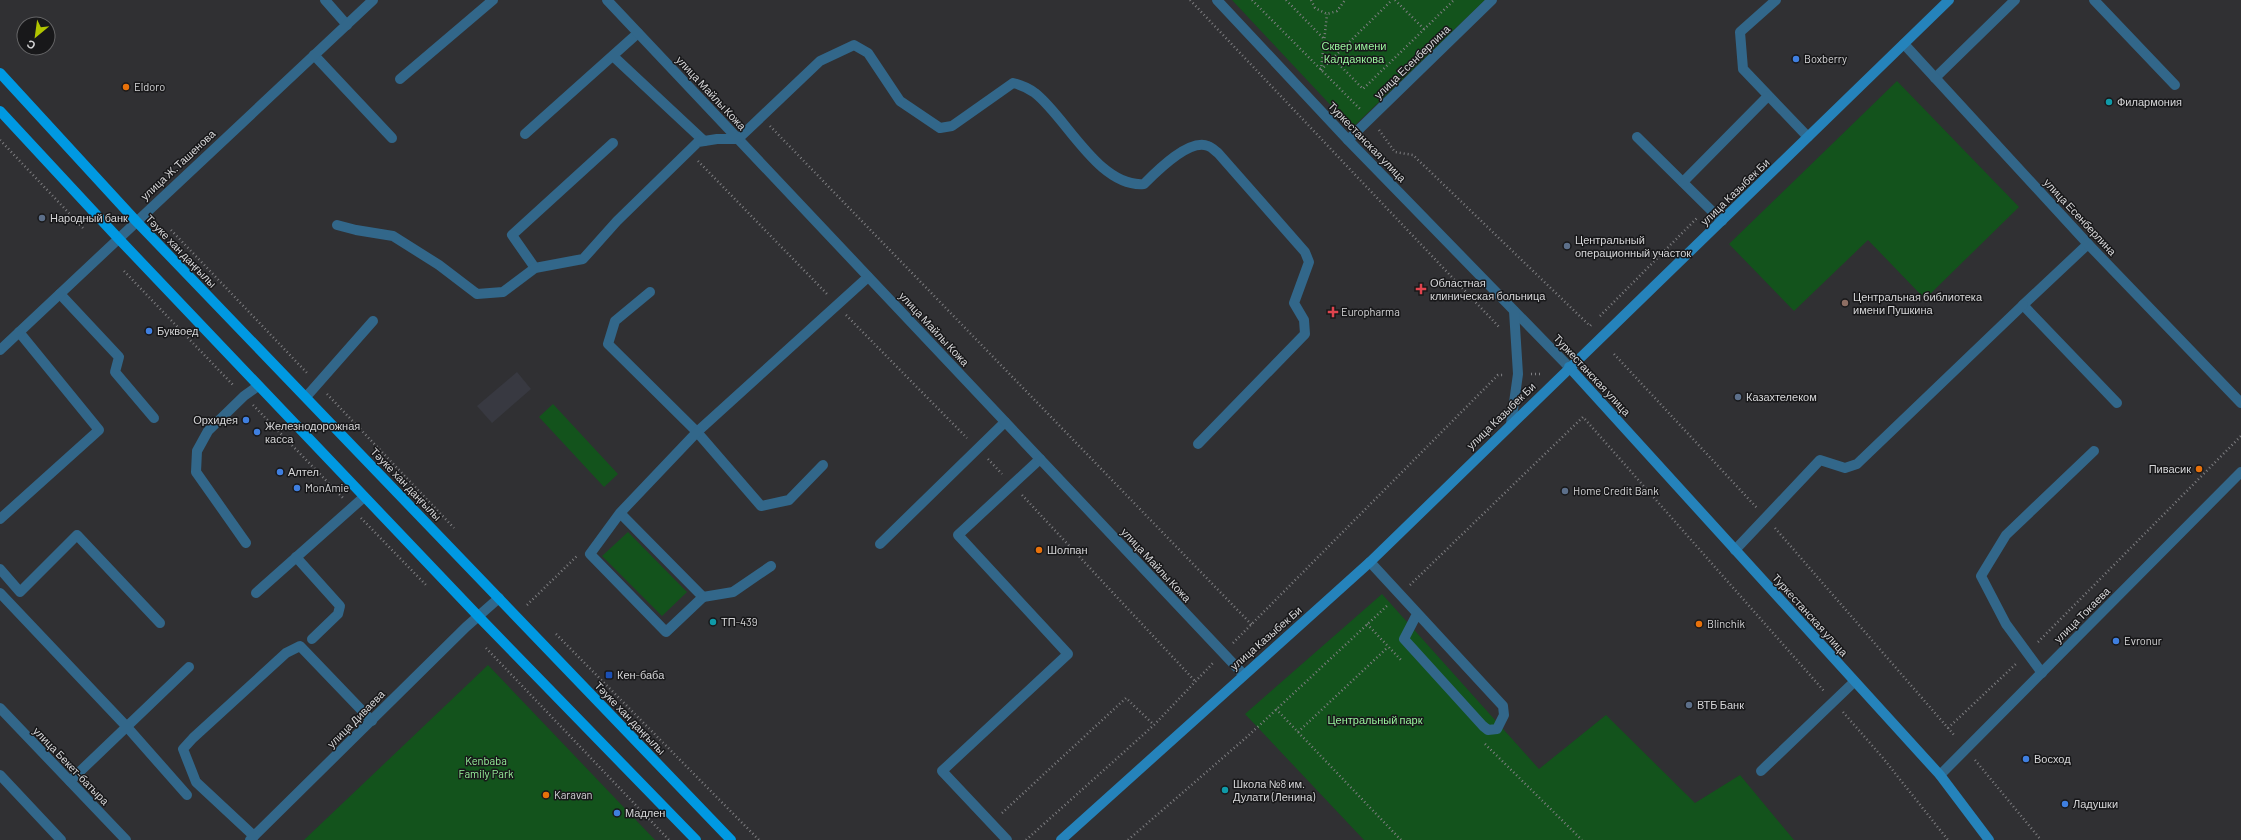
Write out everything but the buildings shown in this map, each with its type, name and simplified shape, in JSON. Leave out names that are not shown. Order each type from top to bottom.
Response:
[{"type":"main road","name":"улица Казыбек Би","points":[[1061,840],[1243,674],[1370,562],[1569,367],[1950,0]]},
{"type":"main road","name":"Тәуке хан даңғылы","points":[[0,74],[136,221],[731,840]]},
{"type":"main road","points":[[0,111],[258,386],[479,617],[696,840]]},
{"type":"main road","name":"Туркестанская улица","points":[[1569,367],[1940,775],[1989,840]]},
{"type":"street","points":[[325,0],[347,25]]},
{"type":"street","name":"улица Ж.Ташенова","points":[[0,350],[373,0]]},
{"type":"street","points":[[400,79],[493,0]]},
{"type":"street","name":"улица Майлы Кожа","points":[[607,0],[1243,674]]},
{"type":"street","name":"Туркестанская улица","points":[[1217,0],[1348,140],[1569,367]]},
{"type":"street","name":"улица Есенберлина","points":[[1348,140],[1492,0]]},
{"type":"street","points":[[1776,0],[1740,32],[1743,69],[1808,138]]},
{"type":"street","points":[[1935,78],[2015,0]]},
{"type":"street","points":[[2094,0],[2175,85]]},
{"type":"street","points":[[525,134],[638,33]]},
{"type":"street","name":"улица Есенберлина","points":[[1904,44],[2088,244],[2241,403]]},
{"type":"street","points":[[337,224],[356,230],[393,236],[439,265],[477,294],[503,292],[535,268],[584,259],[617,221],[698,142],[738,139],[762,118],[820,61],[854,45],[868,53],[900,101],[940,128],[952,126],[1013,83],[1035,93],[1080,145],[1123,182],[1144,184],[1167,161],[1200,144],[1208,146],[1218,153],[1305,252],[1309,262],[1294,303],[1304,320],[1305,334],[1198,444]]},
{"type":"street","points":[[314,55],[392,138]]},
{"type":"street","points":[[613,56],[704,141]]},
{"type":"street","points":[[1683,182],[1768,96]]},
{"type":"street","points":[[1637,137],[1722,221]]},
{"type":"street","points":[[535,268],[512,235],[613,142]]},
{"type":"street","points":[[1735,550],[1820,460],[1845,468],[1857,464],[2088,244]]},
{"type":"street","points":[[771,566],[733,592],[703,597],[666,632],[590,554],[620,513],[697,432],[868,277]]},
{"type":"street","points":[[650,292],[615,321],[608,344],[697,432],[761,506],[789,500],[823,465]]},
{"type":"street","points":[[60,294],[119,357],[115,372],[154,418]]},
{"type":"street","points":[[2023,305],[2117,403]]},
{"type":"street","points":[[1511,424],[1518,374],[1514,311]]},
{"type":"street","points":[[306,397],[373,321]]},
{"type":"street","points":[[0,519],[99,430],[19,332]]},
{"type":"street","points":[[246,543],[196,472],[197,451],[208,431],[244,396],[258,386]]},
{"type":"street","points":[[880,544],[1005,422]]},
{"type":"street","points":[[2042,673],[2006,624],[1981,576],[2006,535],[2094,451]]},
{"type":"street","points":[[1007,840],[942,771],[1068,654],[958,534],[1040,459]]},
{"type":"street","name":"улица Токаева","points":[[1940,775],[2241,472]]},
{"type":"street","points":[[256,593],[364,497]]},
{"type":"street","points":[[620,513],[703,597]]},
{"type":"street","points":[[0,569],[20,592],[77,535],[160,623]]},
{"type":"street","points":[[296,557],[340,606],[338,614],[312,639]]},
{"type":"street","points":[[1370,562],[1503,706],[1504,714],[1497,729],[1488,730],[1483,726],[1404,639],[1417,614]]},
{"type":"street","points":[[0,593],[127,726],[187,795]]},
{"type":"street","name":"улица Диваева","points":[[252,838],[466,627],[499,598]]},
{"type":"street","points":[[252,838],[196,782],[183,749],[193,738],[286,653],[300,646],[372,721]]},
{"type":"street","points":[[70,781],[189,666]]},
{"type":"street","points":[[1761,771],[1854,682]]},
{"type":"street","name":"улица Бекет-батыра","points":[[0,708],[126,840]]},
{"type":"street","points":[[0,775],[61,840]]},
{"type":"path","points":[[1190,0],[1505,333]]},
{"type":"path","points":[[1252,0],[1370,119],[1395,152],[1414,155],[1590,326],[1707,207]]},
{"type":"path","points":[[1286,0],[1325,40]]},
{"type":"path","points":[[1311,0],[1319,11],[1327,14],[1337,11],[1345,0]]},
{"type":"path","points":[[1321,70],[1394,0],[1424,29]]},
{"type":"path","points":[[1333,58],[1363,89],[1454,0]]},
{"type":"path","points":[[1321,70],[1327,14]]},
{"type":"path","points":[[762,118],[1252,625]]},
{"type":"path","points":[[0,140],[83,228]]},
{"type":"path","points":[[689,151],[978,449],[1195,681]]},
{"type":"path","points":[[171,230],[457,532]]},
{"type":"path","points":[[124,271],[428,587]]},
{"type":"path","points":[[1614,354],[1766,517],[1954,734]]},
{"type":"path","points":[[1026,840],[1154,724],[1498,375],[1505,375],[1506,368]]},
{"type":"path","points":[[1128,840],[1276,709],[1400,595],[1583,417],[1883,758],[1948,840]]},
{"type":"path","points":[[1948,728],[2027,653],[2241,436]]},
{"type":"path","points":[[527,605],[582,551]]},
{"type":"path","points":[[522,600],[533,611]]},
{"type":"path","points":[[466,627],[669,840]]},
{"type":"path","points":[[555,634],[760,840]]},
{"type":"path","points":[[1298,732],[1388,647]]},
{"type":"path","points":[[991,823],[1126,698],[1154,724]]},
{"type":"path","points":[[1276,709],[1401,840]]},
{"type":"path","points":[[1975,759],[2041,840]]},
{"type":"shaded area","points":[[517,372],[531,389],[492,423],[477,406]]},
{"type":"green space","name":"Сквер имени Калдаякова","points":[[1232,0],[1485,0],[1352,128]]},
{"type":"green space","points":[[1897,81],[2019,207],[1925,299],[1868,240],[1794,311],[1729,244]]},
{"type":"green space","points":[[553,404],[618,474],[604,487],[539,417]]},
{"type":"green space","points":[[628,532],[687,592],[662,616],[602,556]]},
{"type":"green space","name":"Центральный парк","points":[[1382,594],[1539,769],[1606,715],[1695,803],[1740,775],[1794,840],[1364,840],[1245,714]]},
{"type":"green space","name":"Kenbaba Family Park","points":[[488,665],[655,840],[304,840]]},
{"type":"place","name":"Boxberry","points":[[1796,59]]},
{"type":"place","name":"Eldoro","points":[[126,87]]},
{"type":"place","name":"Филармония","points":[[2109,102]]},
{"type":"place","name":"Народный банк","points":[[42,218]]},
{"type":"place","name":"Центральный операционный участок","points":[[1567,246]]},
{"type":"place","name":"Областная клиническая больница","points":[[1421,289]]},
{"type":"place","name":"Центральная библиотека имени Пушкина","points":[[1845,303]]},
{"type":"place","name":"Europharma","points":[[1333,312]]},
{"type":"place","name":"Буквоед","points":[[149,331]]},
{"type":"place","name":"Казахтелеком","points":[[1738,397]]},
{"type":"place","name":"Орхидея","points":[[246,420]]},
{"type":"place","name":"Железнодорожная касса","points":[[257,432]]},
{"type":"place","name":"Пивасик","points":[[2199,469]]},
{"type":"place","name":"Алтел","points":[[280,472]]},
{"type":"place","name":"MonAmie","points":[[297,488]]},
{"type":"place","name":"Home Credit Bank","points":[[1565,491]]},
{"type":"place","name":"Шолпан","points":[[1039,550]]},
{"type":"place","name":"ТП-439","points":[[713,622]]},
{"type":"place","name":"Blinchik","points":[[1699,624]]},
{"type":"place","name":"Evronur","points":[[2116,641]]},
{"type":"place","name":"Кен-баба","points":[[609,675]]},
{"type":"place","name":"ВТБ Банк","points":[[1689,705]]},
{"type":"place","name":"Восход","points":[[2026,759]]},
{"type":"place","name":"Школа №8 им. Дулати (Ленина)","points":[[1225,790]]},
{"type":"place","name":"Karavan","points":[[546,795]]},
{"type":"place","name":"Ладушки","points":[[2065,804]]},
{"type":"place","name":"Мадлен","points":[[617,813]]}]
